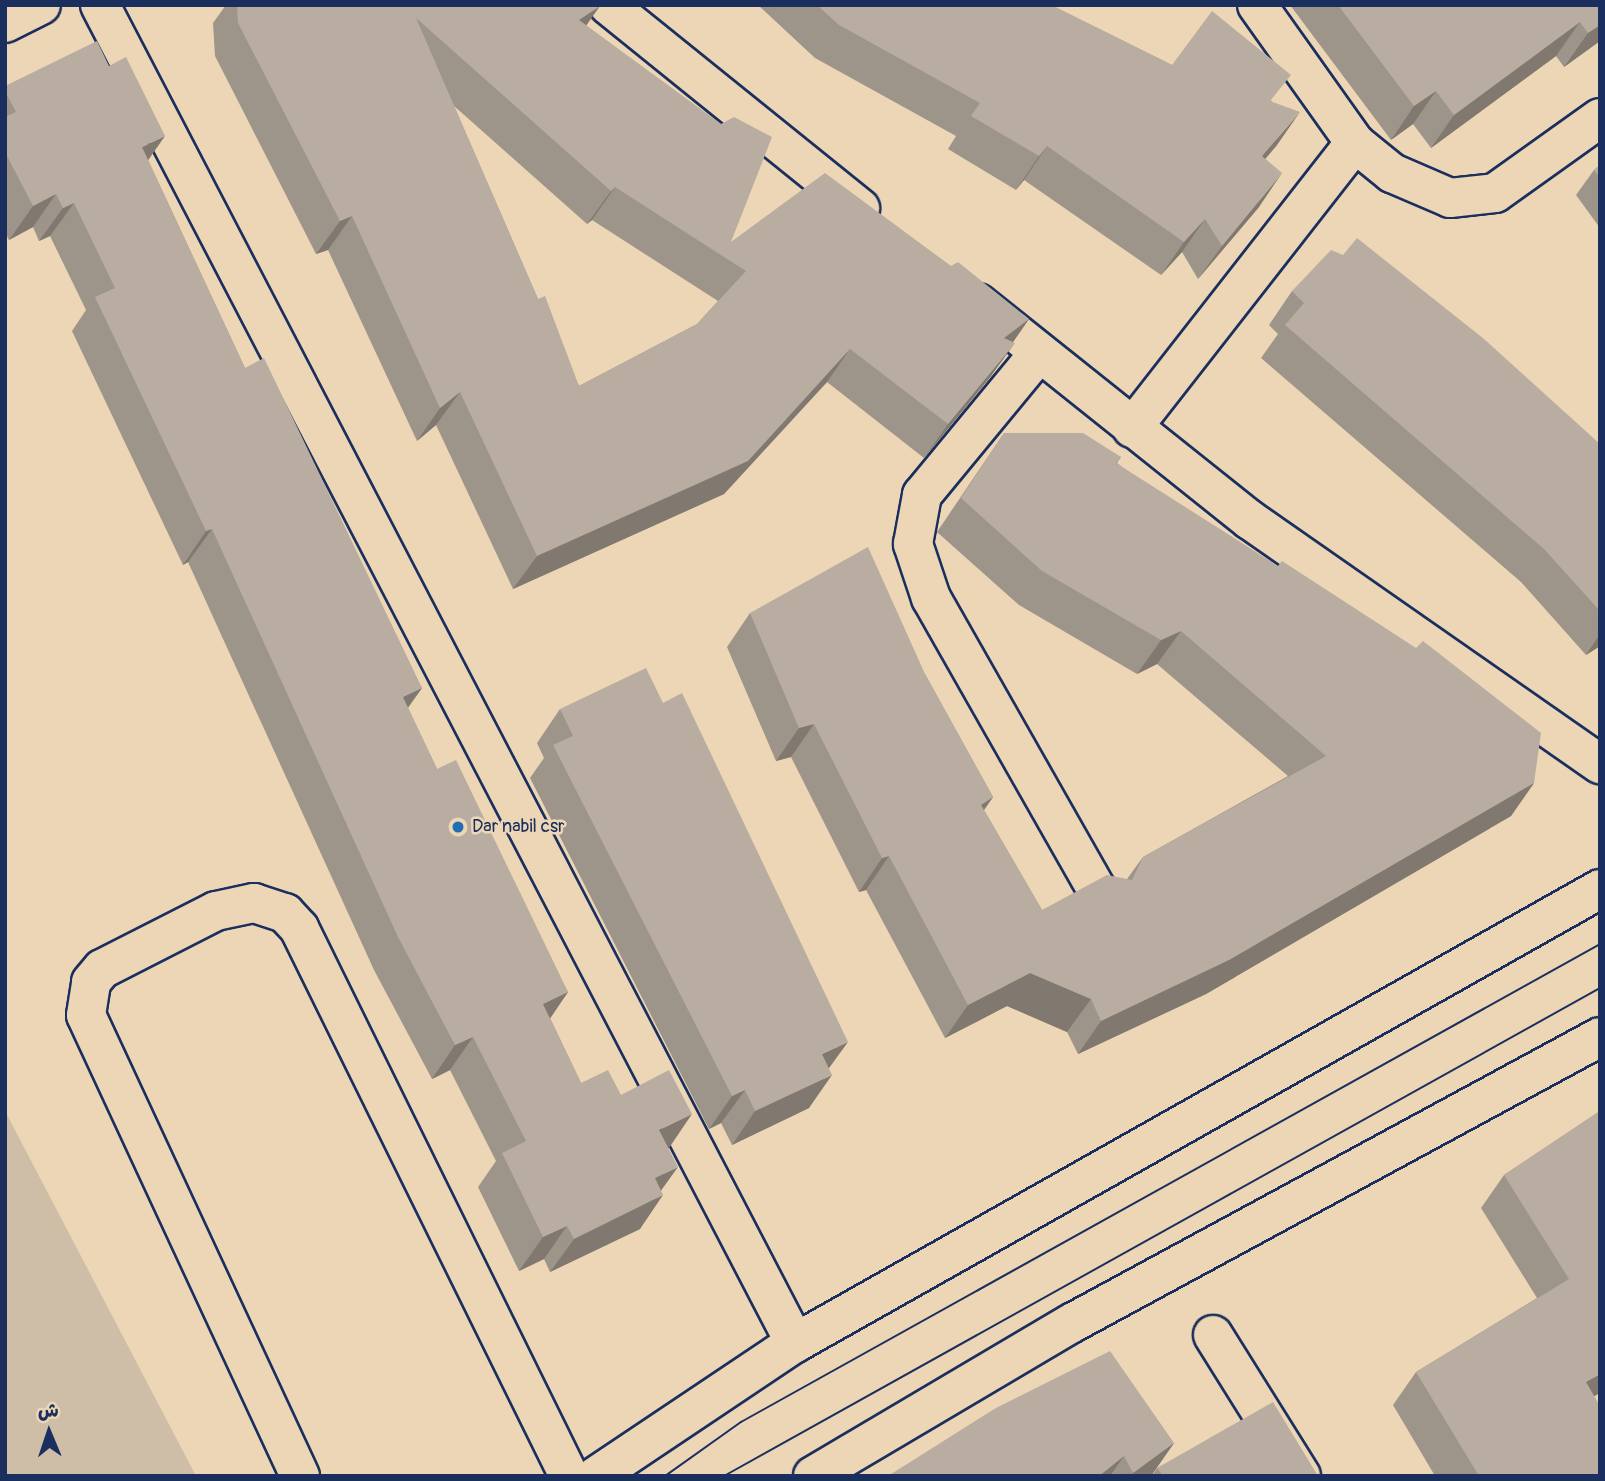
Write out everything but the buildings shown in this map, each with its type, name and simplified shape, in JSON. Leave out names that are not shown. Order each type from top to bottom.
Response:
[{"type":"street","points":[[5,23],[41,5]]},
{"type":"street","points":[[100,5],[794,1343]]},
{"type":"street","points":[[608,5],[894,235]]},
{"type":"street","points":[[1257,5],[1355,143],[1413,183],[1471,199],[1522,177],[1600,118]]},
{"type":"street","points":[[1132,428],[1355,143]]},
{"type":"street","points":[[946,277],[1132,428],[1282,543],[1600,764]]},
{"type":"street","points":[[1039,353],[922,495],[913,544],[937,610],[1099,894]]},
{"type":"street","points":[[596,1476],[794,1343],[1600,889]]},
{"type":"street","points":[[300,1476],[86,1015],[91,982],[102,969],[216,911],[254,903],[285,913],[299,928],[569,1476]]},
{"type":"street","points":[[813,1476],[1072,1323],[1600,1037]]},
{"type":"street","points":[[1213,1335],[1301,1476]]},
{"type":"shaded area","points":[[5,1111],[196,1476],[5,1476]]},
{"type":"tram line","points":[[665,1476],[741,1422],[1600,944]]},
{"type":"tram line","points":[[724,1476],[1600,988]]},
{"type":"place","name":"Dar nabil csr","points":[[458,827]]}]
